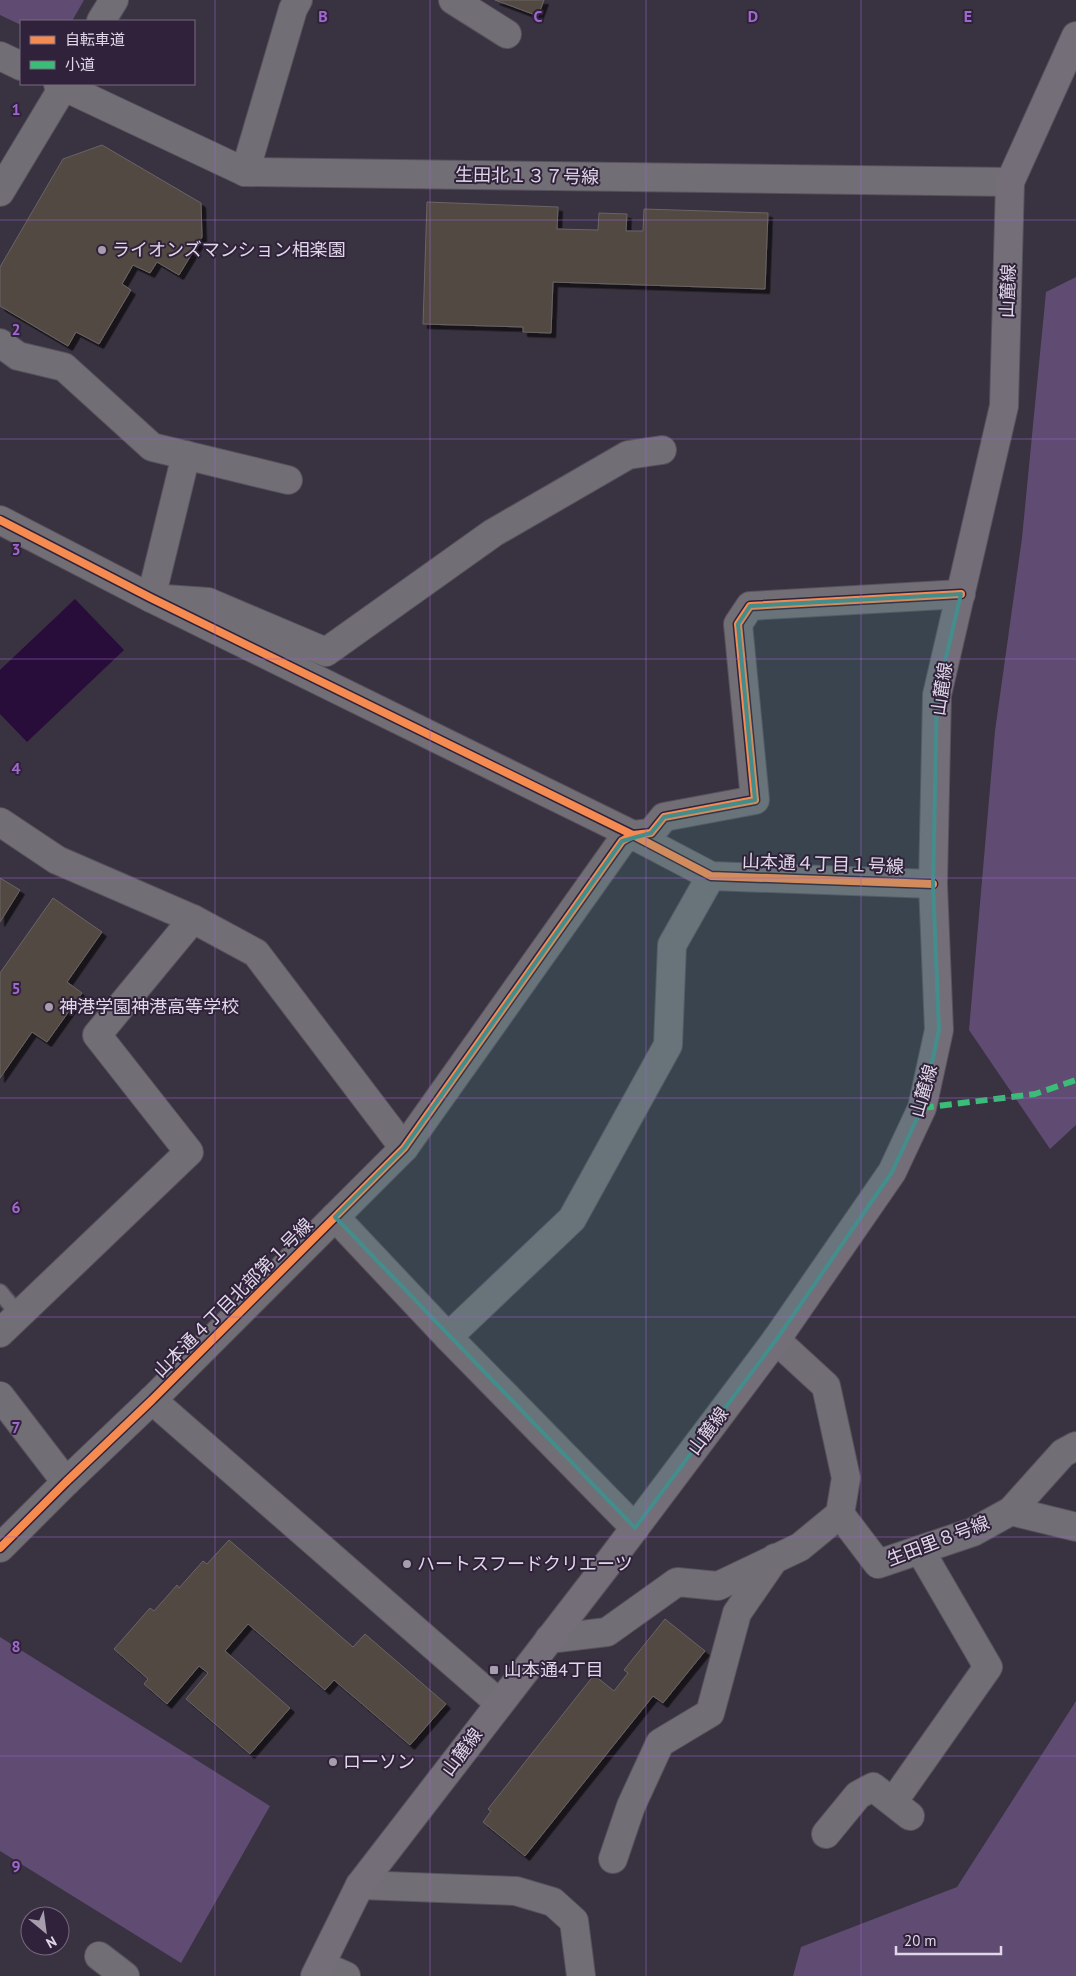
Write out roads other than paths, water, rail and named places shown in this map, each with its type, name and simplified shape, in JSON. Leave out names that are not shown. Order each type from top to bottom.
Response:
[{"type":"main road","name":"山麓線","points":[[318,1970],[360,1885],[635,1528],[776,1340],[892,1172],[922,1108],[939,1030],[933,884],[937,694],[1004,406],[1010,182],[1076,36]]},
{"type":"street","points":[[102,20],[114,0]]},
{"type":"street","points":[[245,172],[298,0]]},
{"type":"street","points":[[453,0],[506,34]]},
{"type":"street","points":[[0,56],[20,66]]},
{"type":"street","points":[[0,192],[62,85]]},
{"type":"street","name":"生田北１３７号線","points":[[62,85],[245,172],[1010,182]]},
{"type":"street","points":[[0,343],[18,356],[64,367],[152,447],[288,480]]},
{"type":"street","points":[[151,598],[208,602],[326,652],[493,533],[628,455],[662,450]]},
{"type":"street","points":[[151,598],[186,455]]},
{"type":"street","points":[[0,520],[151,598],[633,835],[711,876],[672,945],[668,1045],[572,1220],[448,1337]]},
{"type":"street","points":[[335,1217],[404,1148],[622,841],[633,835],[651,833],[664,817],[755,800],[738,624],[750,606],[961,594]]},
{"type":"street","points":[[0,822],[57,860],[193,919],[256,953],[404,1148]]},
{"type":"street","name":"山本通４丁目１号線","points":[[711,876],[933,884]]},
{"type":"street","points":[[9,1324],[188,1152],[97,1035],[193,919]]},
{"type":"street","name":"山本通４丁目北部第１号線","points":[[499,1703],[152,1400],[335,1217],[448,1337],[635,1528]]},
{"type":"street","points":[[549,1639],[607,1632],[677,1582],[718,1586],[800,1546],[840,1514],[846,1478],[826,1386],[776,1340]]},
{"type":"street","points":[[0,1396],[66,1482]]},
{"type":"street","points":[[0,1548],[152,1400]]},
{"type":"street","points":[[1011,1511],[1063,1453],[1076,1446]]},
{"type":"street","name":"生田里８号線","points":[[840,1514],[878,1564],[973,1532],[1011,1511],[1076,1527]]},
{"type":"street","points":[[826,1834],[858,1795],[873,1787],[901,1809],[988,1667],[920,1550]]},
{"type":"street","points":[[613,1859],[631,1806],[660,1743],[710,1713],[737,1613],[775,1558]]},
{"type":"street","points":[[360,1885],[516,1891],[553,1902],[574,1921],[581,1976]]},
{"type":"street","points":[[99,1956],[125,1976]]},
{"type":"street","points":[[318,1970],[346,1976]]},
{"type":"lane","points":[[0,1292],[9,1324]]},
{"type":"place","name":"ライオンズマンション相楽園","points":[[102,250]]},
{"type":"place","name":"神港学園神港高等学校","points":[[49,1007]]},
{"type":"place","name":"ハートスフードクリエーツ","points":[[407,1564]]},
{"type":"place","name":"山本通4丁目","points":[[494,1670]]},
{"type":"place","name":"ローソン","points":[[333,1762]]}]
